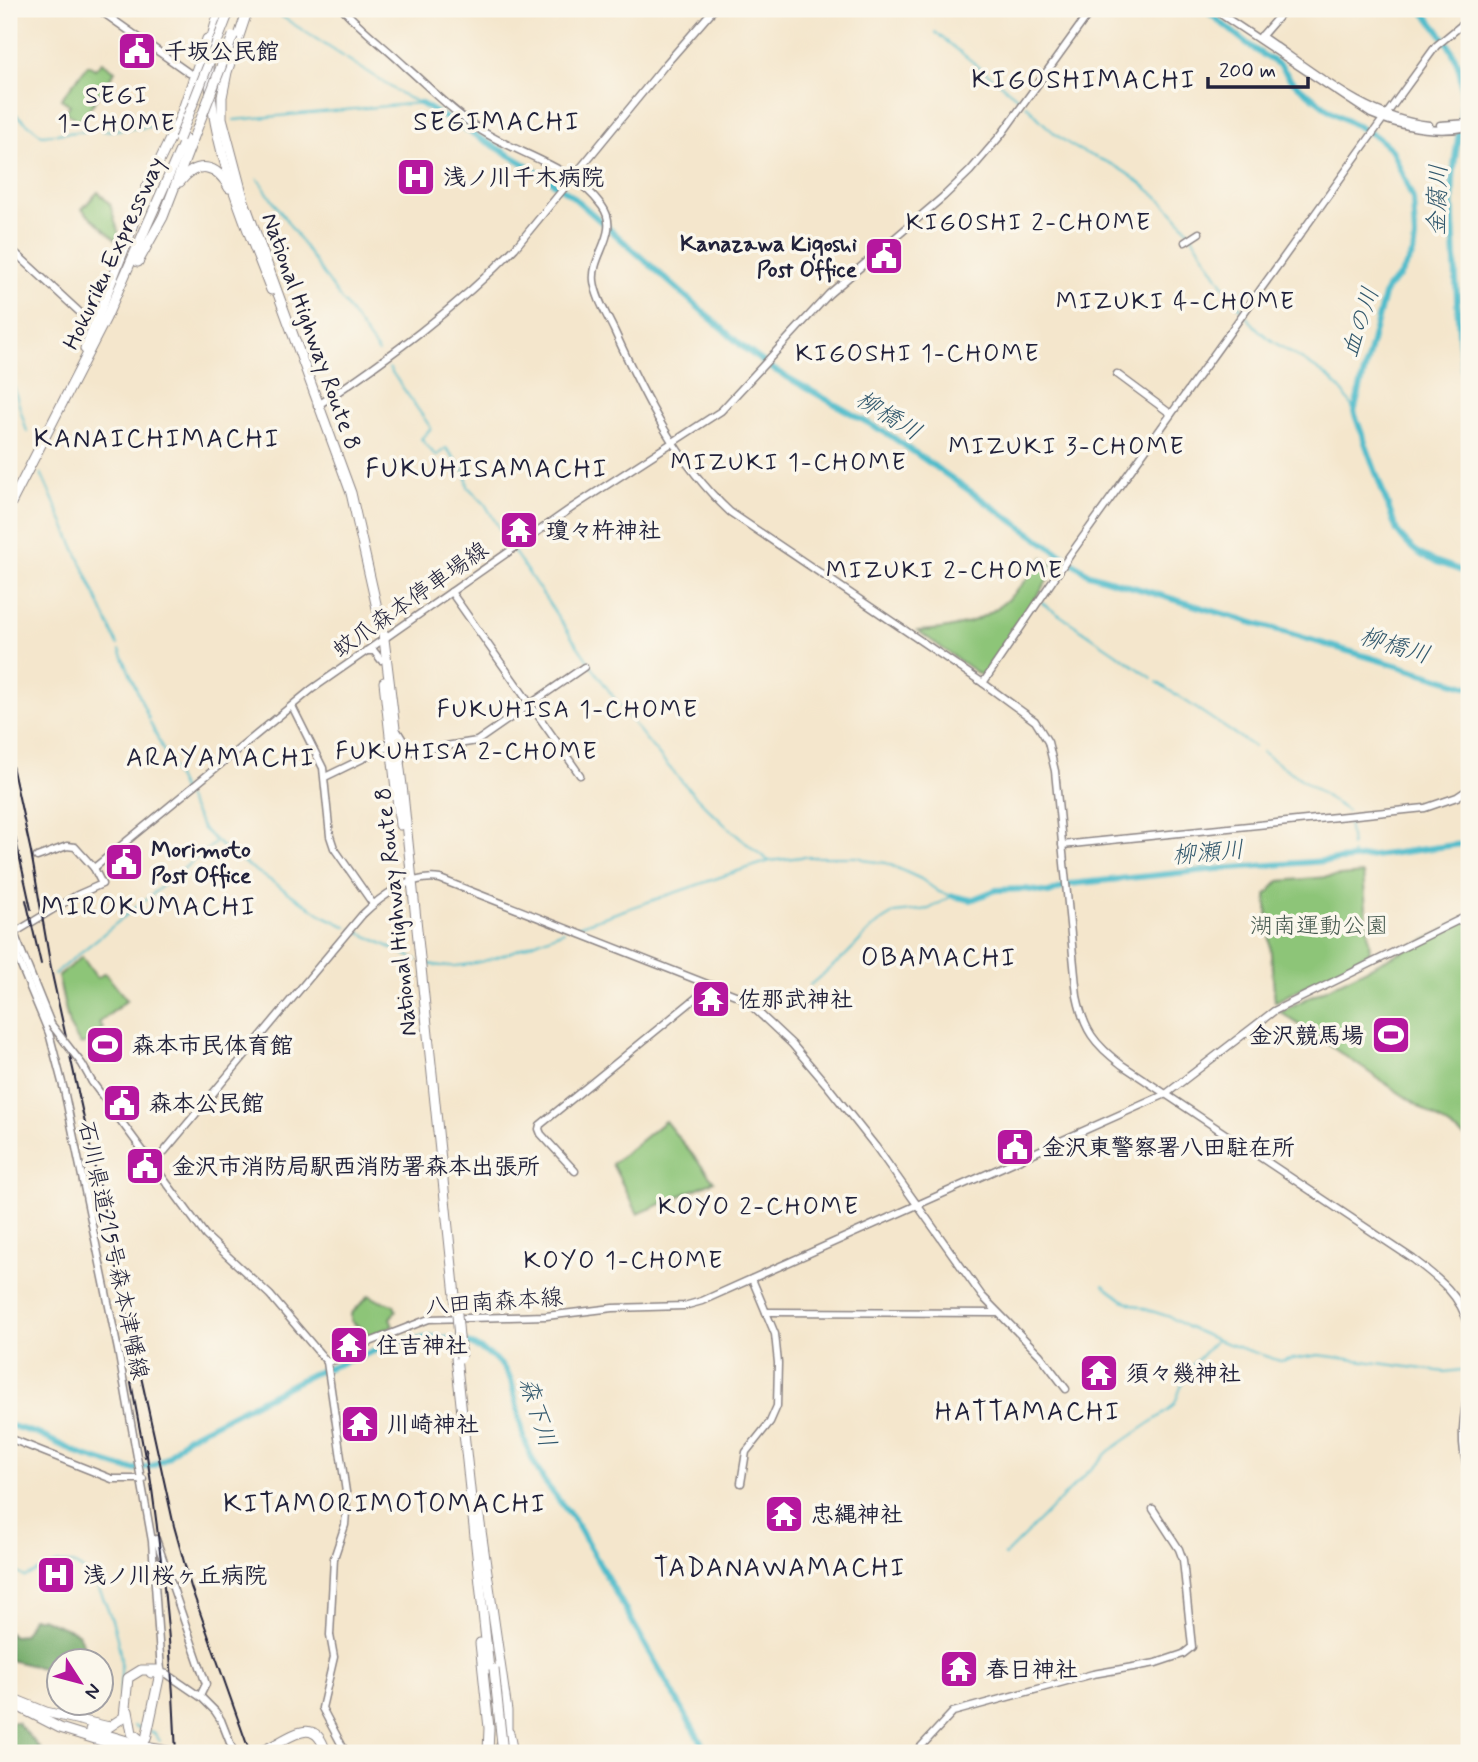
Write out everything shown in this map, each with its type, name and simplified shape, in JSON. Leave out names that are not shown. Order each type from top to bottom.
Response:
[{"type":"highway","points":[[173,194],[193,73],[219,9]]},
{"type":"highway","name":"National Highway Route 8","points":[[219,9],[210,53],[212,97],[226,168],[351,494],[391,693],[500,1753]]},
{"type":"highway","name":"Hokuriku Expressway","points":[[9,495],[85,349],[182,139],[230,9]]},
{"type":"highway","name":"Hokuriku Expressway","points":[[9,507],[128,272],[236,9]]},
{"type":"highway","points":[[182,139],[246,9]]},
{"type":"highway","name":"National Highway Route 8","points":[[246,9],[227,72],[222,97],[222,118],[244,201],[317,405]]},
{"type":"highway","points":[[71,389],[173,194],[188,173],[199,168],[209,169],[222,177],[243,218]]},
{"type":"highway","name":"National Highway Route 8","points":[[382,640],[381,660],[409,884]]},
{"type":"highway","name":"National Highway Route 8","points":[[459,1357],[474,1523],[492,1669]]},
{"type":"highway","points":[[476,1501],[507,1711],[509,1742],[513,1753]]},
{"type":"highway","points":[[474,1523],[474,1565],[489,1728],[488,1753]]},
{"type":"highway","points":[[9,1700],[96,1726],[109,1727],[124,1717],[128,1678],[141,1670],[160,1671]]},
{"type":"highway","points":[[160,1671],[134,1678],[129,1691],[130,1729],[135,1738],[167,1752],[179,1753]]},
{"type":"highway","points":[[148,1742],[160,1671]]},
{"type":"highway","points":[[9,1700],[58,1719],[148,1742]]},
{"type":"highway","points":[[9,1700],[41,1721],[102,1746],[109,1753]]},
{"type":"highway","points":[[9,1700],[60,1728],[140,1753]]},
{"type":"highway","points":[[500,1753],[507,1730],[507,1711]]},
{"type":"highway","points":[[256,1753],[305,1730],[320,1737],[326,1753]]},
{"type":"highway","points":[[167,1752],[191,1753]]},
{"type":"street","points":[[98,9],[193,73]]},
{"type":"street","points":[[343,9],[460,116],[508,146],[550,163],[570,183],[604,208],[609,225],[594,277],[597,293],[636,379],[673,444],[712,495],[730,512],[1035,721],[1048,742],[1055,771],[1077,996],[1088,1031],[1104,1051],[1434,1275],[1455,1295],[1469,1327]]},
{"type":"street","points":[[317,405],[436,320],[470,292],[515,248],[714,9]]},
{"type":"street","name":"蚊爪森本停車場線","points":[[93,867],[292,706],[366,651],[573,507],[721,411],[829,295],[970,171],[1001,135],[1092,9]]},
{"type":"street","points":[[1213,9],[1261,38]]},
{"type":"street","points":[[1221,9],[1359,107],[1408,127],[1469,125]]},
{"type":"street","points":[[1261,38],[1285,9]]},
{"type":"street","points":[[983,683],[1064,563],[1384,117],[1436,46],[1469,19]]},
{"type":"street","points":[[1185,242],[1199,233]]},
{"type":"street","points":[[9,247],[87,319]]},
{"type":"street","points":[[1117,374],[1171,414]]},
{"type":"street","points":[[451,592],[580,775]]},
{"type":"street","points":[[366,651],[374,652],[381,660]]},
{"type":"street","points":[[400,765],[403,755],[415,751],[477,741],[584,667]]},
{"type":"street","points":[[391,693],[398,735],[405,745],[415,751]]},
{"type":"street","points":[[292,706],[318,756],[325,777],[328,822],[334,848],[373,904]]},
{"type":"street","points":[[325,777],[391,745]]},
{"type":"street","points":[[1062,845],[1425,808],[1457,797],[1469,789]]},
{"type":"street","points":[[14,933],[77,895],[102,884],[93,867],[75,847],[67,846],[37,856]]},
{"type":"street","points":[[153,1165],[349,929],[373,904],[424,878],[440,879],[743,998],[792,1044],[876,1147],[982,1296],[1040,1355],[1066,1389]]},
{"type":"street","points":[[9,908],[14,933],[51,1024],[206,1236],[270,1295],[327,1362],[347,1499],[345,1525],[334,1559],[330,1635],[334,1657],[322,1709],[346,1753]]},
{"type":"street","name":"八田南森本線","points":[[327,1362],[343,1358],[362,1345],[429,1319],[546,1317],[613,1308],[684,1307],[1166,1094],[1287,1003],[1469,915]]},
{"type":"street","name":"石川県道215号森本津幡線","points":[[14,933],[18,959],[49,1033],[56,1060],[84,1182],[137,1448],[152,1541],[160,1671]]},
{"type":"street","points":[[575,1171],[541,1133],[540,1125],[712,985]]},
{"type":"street","points":[[741,1483],[746,1452],[772,1420],[777,1406],[775,1334],[752,1279]]},
{"type":"street","points":[[766,1312],[997,1313]]},
{"type":"street","points":[[1469,1385],[1462,1435],[1469,1473]]},
{"type":"street","points":[[9,1438],[112,1479],[143,1479]]},
{"type":"street","points":[[915,1753],[953,1712],[1093,1674],[1156,1663],[1183,1654],[1192,1647],[1183,1560],[1179,1549],[1153,1509]]},
{"type":"street","points":[[156,1539],[206,1684],[200,1696]]},
{"type":"street","points":[[160,1671],[200,1696],[221,1720],[234,1753]]},
{"type":"green space","points":[[102,62],[115,71],[81,122],[65,112],[70,105],[61,99],[88,65],[95,69]]},
{"type":"green space","points":[[98,192],[110,204],[119,234],[116,240],[82,209]]},
{"type":"green space","points":[[1043,558],[1056,568],[984,674],[980,675],[918,631],[958,626],[991,612],[1018,590]]},
{"type":"green space","name":"湖南運動公園","points":[[1363,874],[1370,952],[1275,1002],[1266,895],[1279,881]]},
{"type":"green space","name":"金沢競馬場","points":[[1469,918],[1469,1140],[1280,1012]]},
{"type":"green space","points":[[82,957],[97,978],[105,973],[127,1000],[99,1023],[103,1028],[85,1044],[80,1044],[69,1025],[58,976]]},
{"type":"green space","points":[[665,1121],[714,1181],[638,1214],[612,1164]]},
{"type":"green space","points":[[369,1295],[394,1305],[396,1311],[390,1318],[393,1326],[371,1336],[351,1321],[351,1314]]},
{"type":"green space","points":[[32,1618],[41,1618],[78,1633],[84,1646],[46,1646],[46,1669],[9,1660],[9,1633],[13,1636],[24,1635]]},
{"type":"green space","points":[[9,1722],[17,1722],[44,1753],[9,1753]]},
{"type":"waterway","points":[[270,9],[406,97],[420,103]]},
{"type":"waterway","name":"血の川","points":[[1204,9],[1254,49],[1281,66],[1291,80],[1332,112],[1377,137],[1392,150],[1413,199],[1413,254],[1384,295],[1354,412],[1397,531],[1421,555],[1469,574]]},
{"type":"waterway","name":"金腐川","points":[[1421,9],[1454,54],[1462,86],[1452,209],[1461,350],[1469,404]]},
{"type":"waterway","points":[[935,32],[1022,101]]},
{"type":"waterway","points":[[234,120],[420,103]]},
{"type":"waterway","name":"柳橋川","points":[[420,103],[537,171],[572,196],[743,347],[771,368],[891,436],[1089,574],[1469,687]]},
{"type":"waterway","points":[[1026,105],[1067,143],[1120,169],[1164,203],[1196,242],[1243,311]]},
{"type":"waterway","points":[[9,109],[42,135],[89,131]]},
{"type":"waterway","points":[[102,131],[171,125]]},
{"type":"waterway","points":[[258,179],[342,301]]},
{"type":"waterway","points":[[344,303],[379,353]]},
{"type":"waterway","points":[[1246,316],[1273,342],[1338,386],[1354,412]]},
{"type":"waterway","points":[[389,368],[431,428],[421,439],[436,456],[446,448],[461,466],[466,473],[468,487],[485,504],[509,545]]},
{"type":"waterway","points":[[9,371],[27,432]]},
{"type":"waterway","points":[[41,473],[118,645]]},
{"type":"waterway","points":[[514,552],[599,677],[660,757],[730,829],[769,861]]},
{"type":"waterway","points":[[1042,603],[1152,678]]},
{"type":"waterway","points":[[120,650],[149,719]]},
{"type":"waterway","points":[[1157,682],[1254,747]]},
{"type":"waterway","points":[[150,722],[183,792]]},
{"type":"waterway","points":[[1262,752],[1347,811]]},
{"type":"waterway","points":[[186,797],[203,829],[228,852],[322,915],[347,927]]},
{"type":"waterway","points":[[1348,819],[1351,846]]},
{"type":"waterway","points":[[54,974],[215,843]]},
{"type":"waterway","name":"柳瀬川","points":[[953,896],[971,900],[996,890],[1025,889],[1049,893],[1070,884],[1352,859],[1469,843]]},
{"type":"waterway","name":"柳瀬川","points":[[1352,853],[1352,859]]},
{"type":"waterway","points":[[572,928],[770,861],[801,857],[858,857],[886,863],[921,879],[939,892],[953,896]]},
{"type":"waterway","points":[[810,985],[885,919],[895,913],[929,909],[952,896]]},
{"type":"waterway","points":[[352,929],[417,960]]},
{"type":"waterway","points":[[425,963],[442,966],[478,963],[564,931]]},
{"type":"waterway","points":[[1103,1285],[1123,1300],[1140,1307]]},
{"type":"waterway","points":[[1142,1308],[1170,1317],[1217,1340],[1280,1361],[1319,1355],[1445,1372],[1469,1369]]},
{"type":"waterway","name":"森下川","points":[[9,1425],[38,1434],[82,1455],[135,1469],[152,1466],[167,1458],[186,1438],[312,1374],[404,1340],[438,1337],[471,1344],[493,1357],[511,1380],[524,1438],[532,1459],[544,1481],[575,1521],[707,1753]]},
{"type":"waterway","points":[[1004,1556],[1109,1451],[1169,1410],[1175,1403],[1187,1371],[1216,1340]]},
{"type":"waterway","points":[[9,1568],[25,1577],[66,1563],[78,1567],[89,1576],[106,1603],[116,1635],[121,1662],[120,1706]]},
{"type":"waterway","points":[[134,1726],[145,1730]]},
{"type":"waterway","points":[[150,1732],[160,1741]]},
{"type":"railway","points":[[9,752],[31,852],[52,974],[174,1526],[191,1587],[250,1753]]},
{"type":"railway","points":[[9,809],[31,909]]},
{"type":"railway","points":[[26,900],[41,964]]},
{"type":"railway","points":[[131,1382],[145,1457]]},
{"type":"railway","points":[[146,1449],[166,1601],[176,1753]]},
{"type":"place","name":"千坂公民館","points":[[137,51]]},
{"type":"place","name":"浅ノ川千木病院","points":[[416,177]]},
{"type":"place","name":"Kanazawa Kigoshi Post Office","points":[[884,256]]},
{"type":"place","name":"瓊々杵神社","points":[[519,530]]},
{"type":"place","name":"Morimoto Post Office","points":[[124,862]]},
{"type":"place","name":"佐那武神社","points":[[711,999]]},
{"type":"place","name":"金沢競馬場","points":[[1391,1035]]},
{"type":"place","name":"森本市民体育館","points":[[105,1045]]},
{"type":"place","name":"森本公民館","points":[[122,1103]]},
{"type":"place","name":"金沢東警察署八田駐在所","points":[[1015,1147]]},
{"type":"place","name":"金沢市消防局駅西消防署森本出張所","points":[[145,1166]]},
{"type":"place","name":"住吉神社","points":[[349,1345]]},
{"type":"place","name":"須々幾神社","points":[[1099,1373]]},
{"type":"place","name":"川崎神社","points":[[360,1424]]},
{"type":"place","name":"忠縄神社","points":[[784,1514]]},
{"type":"place","name":"浅ノ川桜ヶ丘病院","points":[[56,1575]]},
{"type":"place","name":"春日神社","points":[[959,1669]]},
{"type":"district","name":"KIGOSHIMACHI","points":[[1084,79]]},
{"type":"district","name":"SEGI 1-CHOME","points":[[117,109]]},
{"type":"district","name":"SEGIMACHI","points":[[497,121]]},
{"type":"district","name":"KIGOSHI 2-CHOME","points":[[1029,222]]},
{"type":"district","name":"MIZUKI 4-CHOME","points":[[1176,301]]},
{"type":"district","name":"KIGOSHI 1-CHOME","points":[[918,353]]},
{"type":"district","name":"KANAICHIMACHI","points":[[157,438]]},
{"type":"district","name":"MIZUKI 3-CHOME","points":[[1067,446]]},
{"type":"district","name":"MIZUKI 1-CHOME","points":[[789,462]]},
{"type":"district","name":"FUKUHISAMACHI","points":[[487,468]]},
{"type":"district","name":"MIZUKI 2-CHOME","points":[[945,570]]},
{"type":"district","name":"FUKUHISA 1-CHOME","points":[[568,709]]},
{"type":"district","name":"FUKUHISA 2-CHOME","points":[[467,751]]},
{"type":"district","name":"ARAYAMACHI","points":[[221,757]]},
{"type":"district","name":"MIROKUMACHI","points":[[149,906]]},
{"type":"district","name":"OBAMACHI","points":[[939,957]]},
{"type":"district","name":"KOYO 2-CHOME","points":[[759,1206]]},
{"type":"district","name":"KOYO 1-CHOME","points":[[624,1260]]},
{"type":"district","name":"HATTAMACHI","points":[[1028,1411]]},
{"type":"district","name":"KITAMORIMOTOMACHI","points":[[385,1503]]},
{"type":"district","name":"TADANAWAMACHI","points":[[780,1567]]}]
